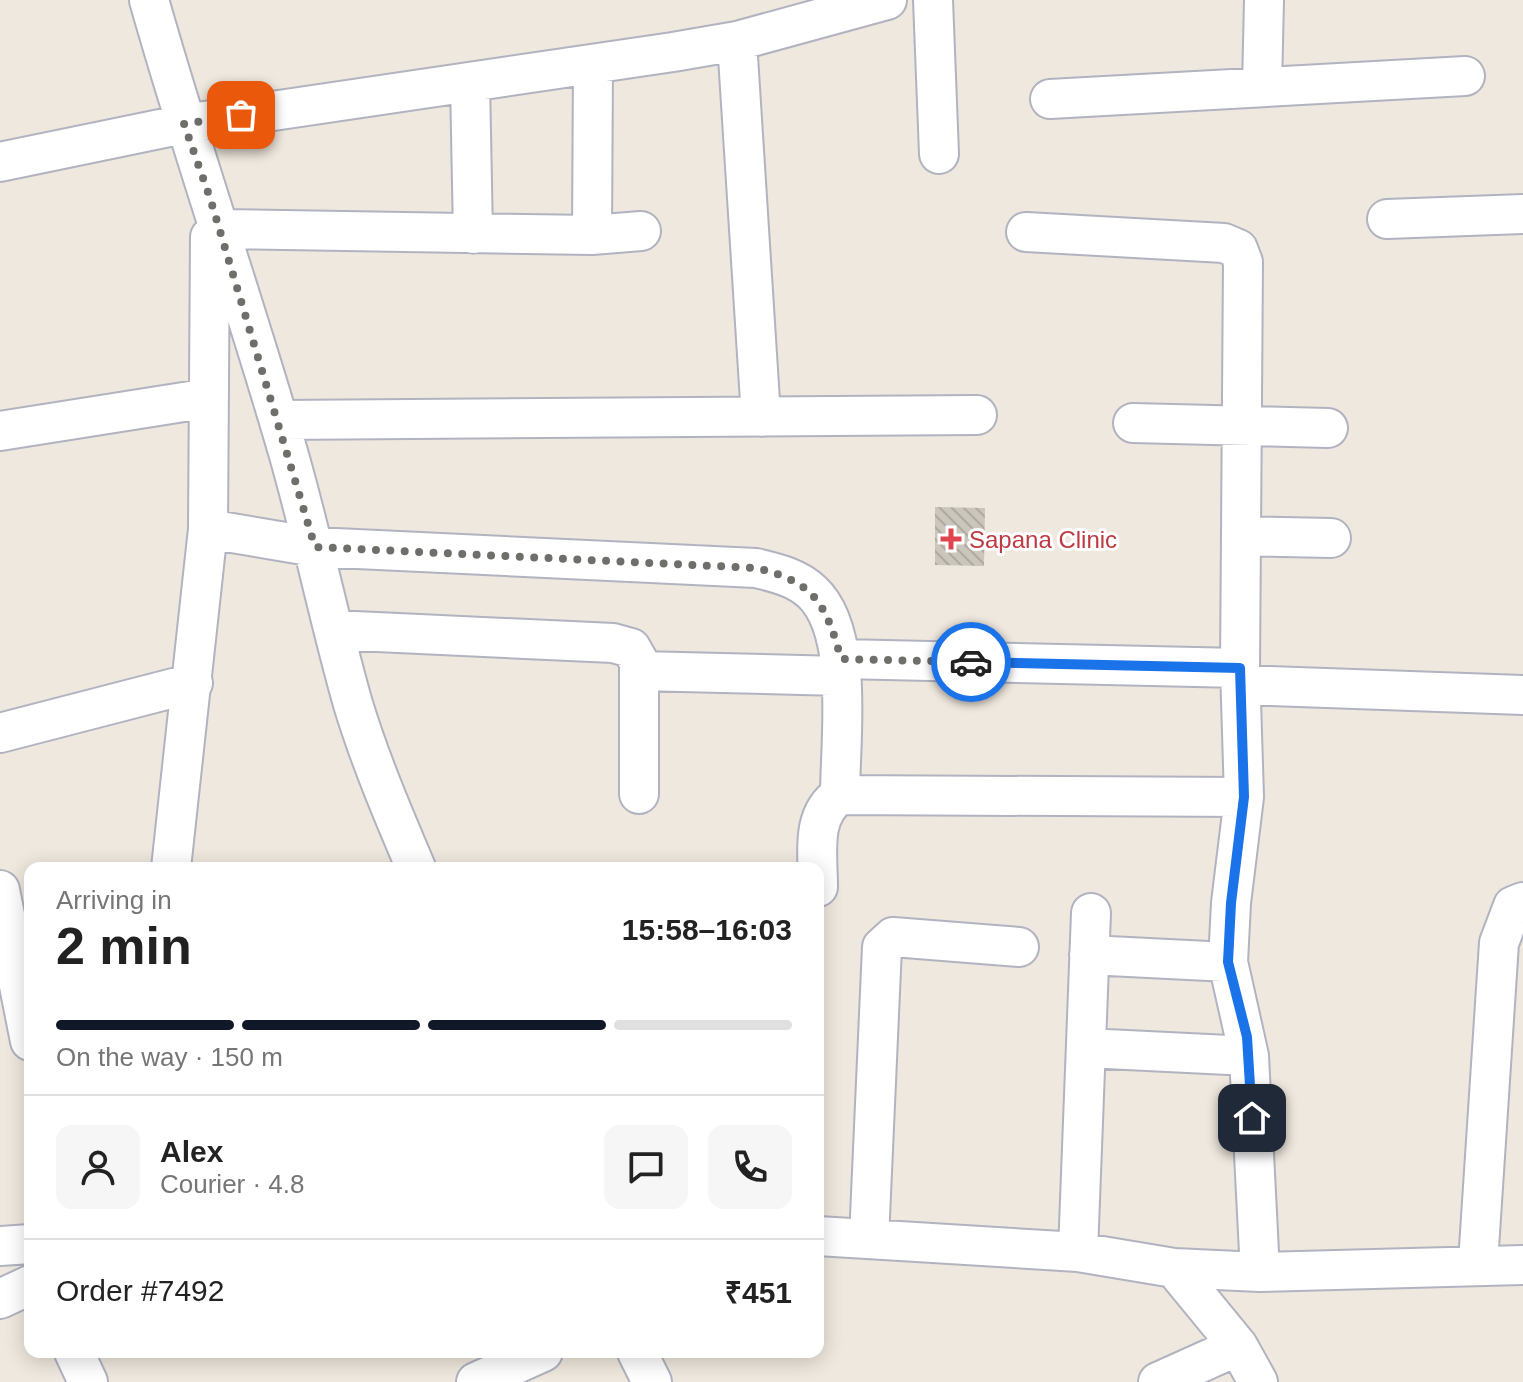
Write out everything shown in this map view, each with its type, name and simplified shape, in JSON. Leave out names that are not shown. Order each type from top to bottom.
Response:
[{"type":"street","points":[[149,0],[184,124],[279,420],[315,547],[334,630],[379,783],[413,862]]},
{"type":"street","points":[[0,162],[184,124],[737,41],[887,0]]},
{"type":"street","points":[[933,0],[939,154]]},
{"type":"street","points":[[1262,87],[1264,0]]},
{"type":"street","points":[[737,41],[761,417]]},
{"type":"street","points":[[592,235],[593,64]]},
{"type":"street","points":[[1050,99],[1465,76]]},
{"type":"street","points":[[470,82],[473,234]]},
{"type":"street","points":[[215,213],[473,234],[592,235],[641,231]]},
{"type":"street","points":[[172,862],[208,529],[215,213]]},
{"type":"street","points":[[1387,219],[1523,214]]},
{"type":"street","points":[[1026,232],[1224,243],[1238,249],[1244,290],[1240,676],[1244,797],[1231,903],[1228,962],[1249,1056],[1260,1272]]},
{"type":"street","points":[[0,431],[209,398]]},
{"type":"street","points":[[279,420],[977,415]]},
{"type":"street","points":[[1133,423],[1328,428]]},
{"type":"street","points":[[208,529],[315,547],[756,568],[788,576],[813,593],[831,622],[841,668],[840,795]]},
{"type":"street","points":[[1241,536],[1331,538]]},
{"type":"street","points":[[334,630],[613,643],[631,648],[639,671],[639,794]]},
{"type":"street","points":[[639,671],[841,668],[1240,676],[1523,695]]},
{"type":"street","points":[[0,733],[193,683]]},
{"type":"street","points":[[818,862],[819,820],[830,801],[840,795],[1244,797]]},
{"type":"street","points":[[0,890],[24,1011]]},
{"type":"street","points":[[1478,1263],[1509,1003],[1503,925],[1513,906],[1523,902]]},
{"type":"street","points":[[1078,1252],[1091,913]]},
{"type":"street","points":[[869,1239],[882,947],[893,937],[1019,947]]},
{"type":"street","points":[[1089,955],[1228,962]]},
{"type":"street","points":[[1086,1048],[1249,1056]]},
{"type":"street","points":[[824,1236],[1078,1252],[1174,1268],[1260,1272],[1478,1263],[1523,1265]]},
{"type":"street","points":[[0,1246],[24,1244]]},
{"type":"street","points":[[1174,1268],[1238,1346],[1258,1382]]},
{"type":"street","points":[[0,1299],[24,1288]]},
{"type":"street","points":[[1158,1382],[1238,1346]]},
{"type":"street","points":[[77,1358],[88,1382]]},
{"type":"street","points":[[476,1382],[530,1358]]},
{"type":"street","points":[[640,1358],[652,1382]]},
{"type":"building","points":[[935,507],[985,508],[984,566],[935,565]]},
{"type":"way so far","points":[[241,115],[184,124],[279,420],[315,547],[756,568],[788,576],[813,593],[831,622],[841,659],[971,662]]},
{"type":"place","name":"Sapana Clinic","points":[[951,539]]},
{"type":"route","points":[[971,662],[1240,668],[1244,797],[1231,903],[1228,962],[1230,982],[1247,1037],[1252,1118]]}]
